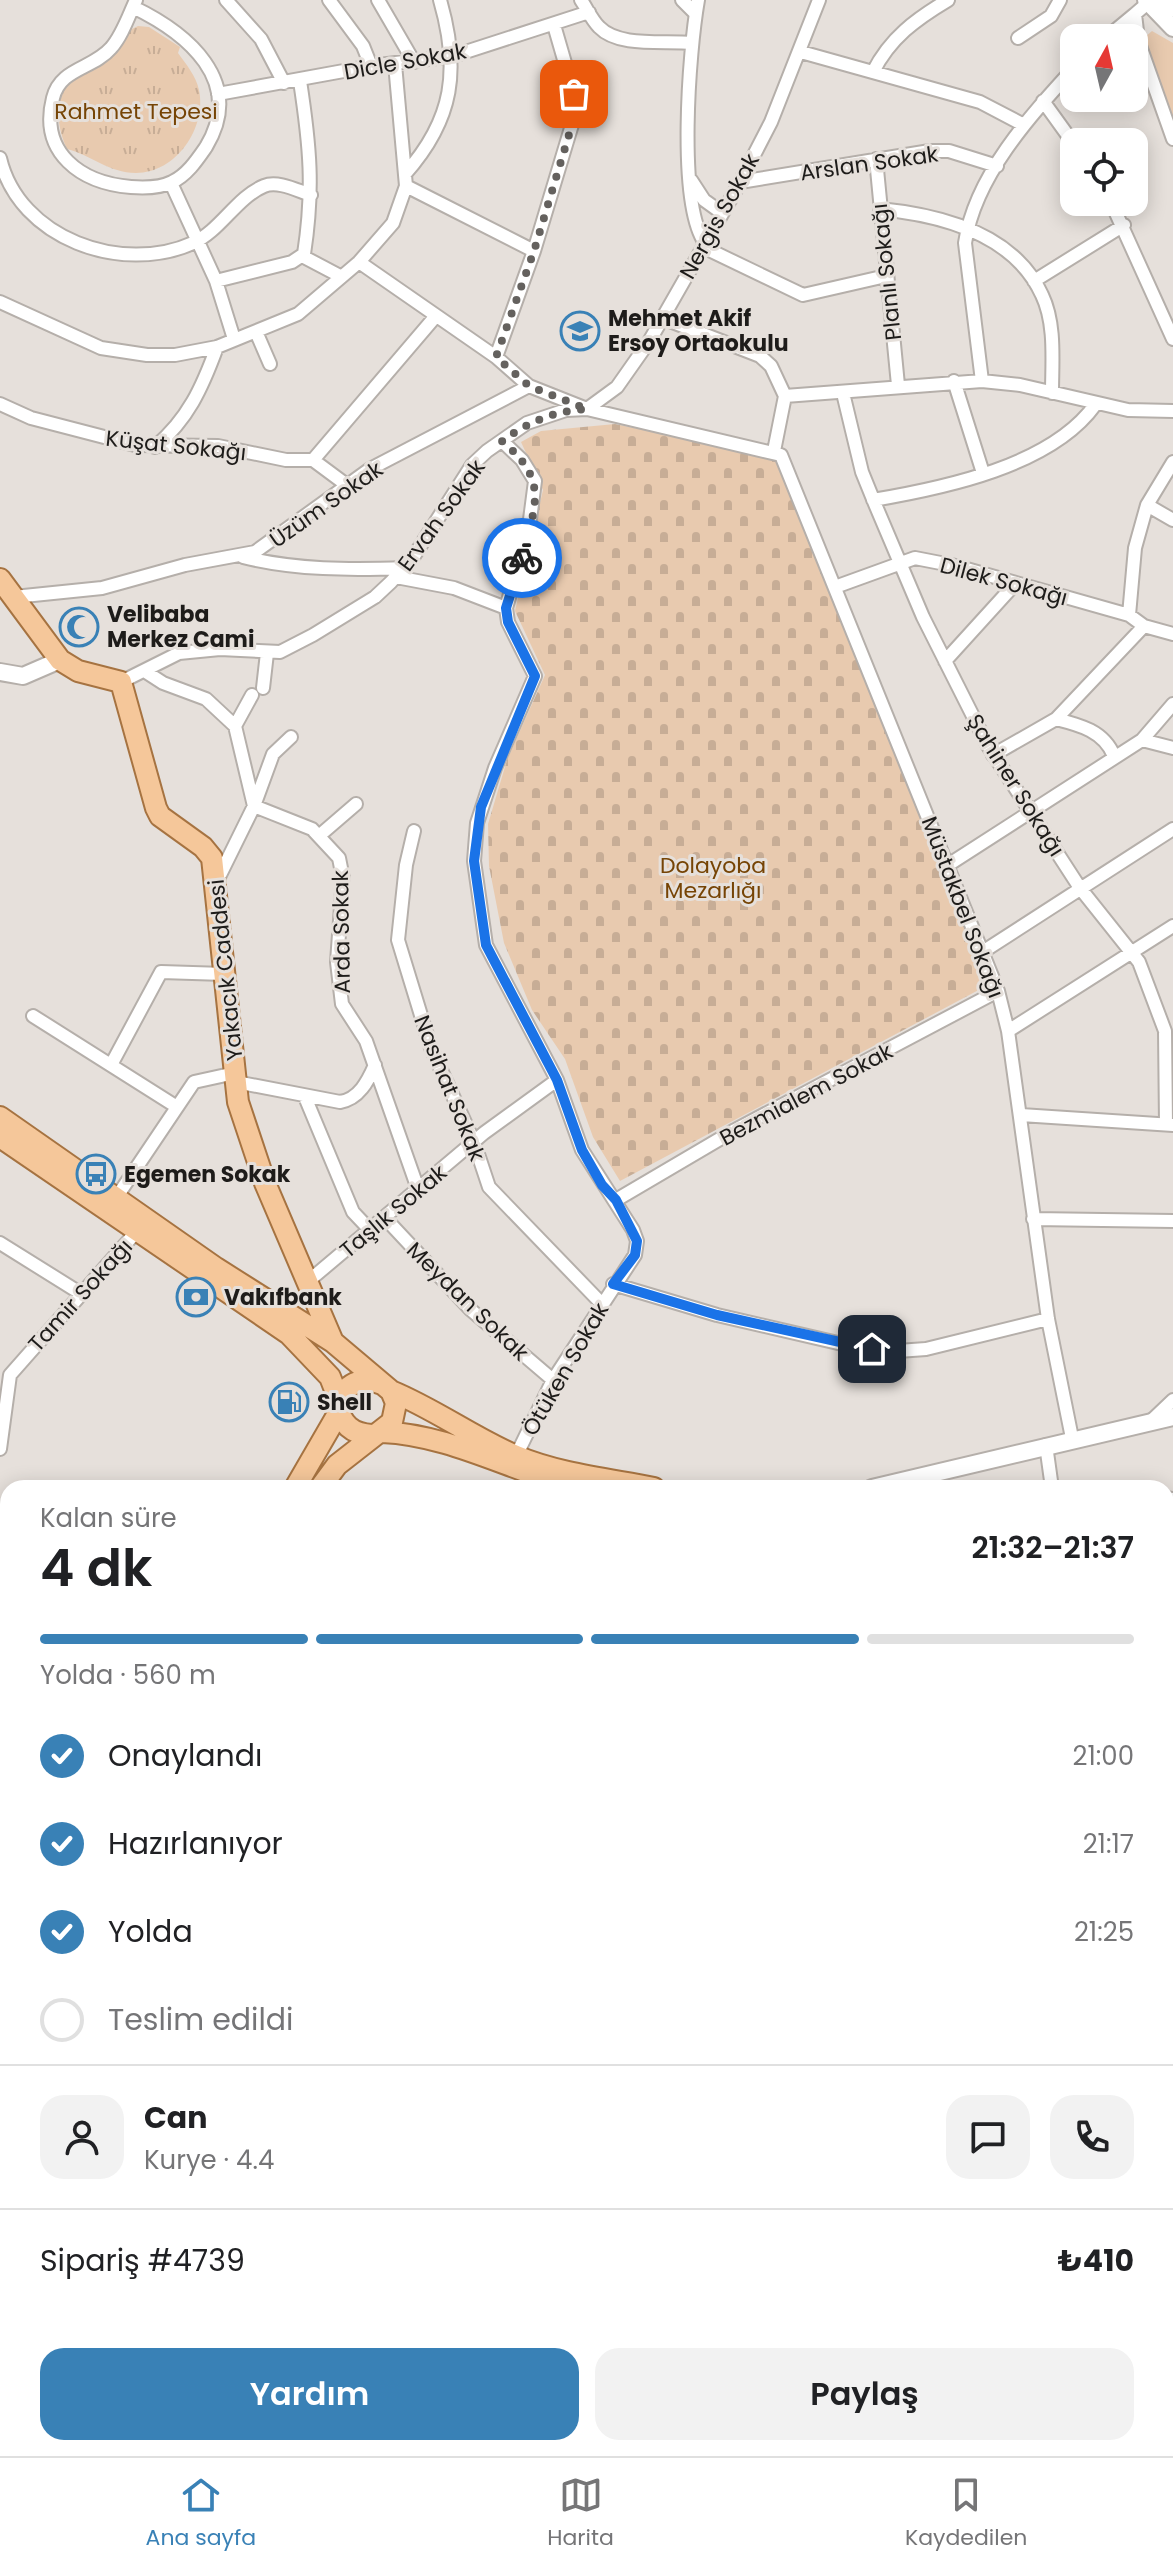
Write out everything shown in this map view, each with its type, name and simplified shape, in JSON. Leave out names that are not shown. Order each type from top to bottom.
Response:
[{"type":"main road","points":[[0,579],[60,660],[78,671],[121,682]]},
{"type":"main road","name":"Yakacık Caddesi","points":[[121,682],[160,816],[203,847],[212,858],[217,881],[238,1102],[265,1183],[305,1284],[333,1342]]},
{"type":"main road","points":[[0,1117],[333,1342],[386,1388],[396,1403],[395,1417],[337,1465],[326,1480]]},
{"type":"main road","points":[[0,1137],[289,1334],[330,1377],[338,1406],[350,1429],[440,1440],[550,1480]]},
{"type":"main road","points":[[284,1310],[301,1305],[305,1284]]},
{"type":"main road","points":[[299,1480],[345,1389],[356,1382],[369,1380],[423,1404],[516,1456],[613,1480]]},
{"type":"street","points":[[226,0],[261,39],[284,83]]},
{"type":"street","points":[[329,0],[363,46],[371,66]]},
{"type":"street","points":[[378,0],[414,62]]},
{"type":"street","points":[[0,302],[66,334],[124,353],[175,355],[217,347],[257,334],[298,314],[359,262],[393,223],[406,180],[425,152],[444,113],[453,56],[440,0]]},
{"type":"street","points":[[581,0],[602,30],[619,37],[692,43]]},
{"type":"street","points":[[682,0],[696,7],[692,43],[690,205],[704,245],[803,295],[886,276]]},
{"type":"street","name":"Nergis Sokak","points":[[587,409],[617,387],[662,318],[740,182],[771,122],[819,0]]},
{"type":"street","points":[[873,72],[885,47],[917,19],[948,0]]},
{"type":"street","points":[[1018,38],[1051,16],[1060,0]]},
{"type":"street","points":[[1153,1],[1173,8]]},
{"type":"street","points":[[1123,24],[1153,1]]},
{"type":"street","points":[[1153,1],[1173,28]]},
{"type":"street","points":[[135,3],[187,38],[202,55],[218,94],[214,131],[191,167],[171,183],[146,188],[95,179],[71,168],[58,152],[51,132],[51,103],[61,80],[111,49],[135,3]]},
{"type":"street","name":"Dicle Sokak","points":[[218,94],[371,66],[453,56],[589,12]]},
{"type":"street","points":[[1135,14],[1138,40],[1173,139]]},
{"type":"street","points":[[496,357],[534,251],[576,108],[554,25]]},
{"type":"street","points":[[801,52],[980,102],[1024,125]]},
{"type":"street","points":[[395,64],[406,180]]},
{"type":"street","points":[[300,81],[312,163],[311,195],[302,256]]},
{"type":"street","points":[[982,381],[965,243],[967,228],[997,166],[1024,125],[1060,83]]},
{"type":"street","points":[[1043,101],[1062,128]]},
{"type":"street","name":"Arslan Sokak","points":[[740,182],[876,159],[949,151],[997,166]]},
{"type":"street","points":[[0,158],[3,172],[24,203],[56,233],[101,251],[156,256],[196,242],[264,186],[280,185],[311,195]]},
{"type":"street","name":"Planlı Sokağı","points":[[876,159],[898,385]]},
{"type":"street","points":[[406,180],[534,251]]},
{"type":"street","points":[[691,180],[704,200],[722,213]]},
{"type":"street","points":[[171,183],[216,281],[234,339]]},
{"type":"street","points":[[880,209],[932,216],[967,228],[998,245],[1034,281],[1044,297],[1051,327],[1052,393]]},
{"type":"street","points":[[1119,216],[1173,339]]},
{"type":"street","points":[[1034,281],[1124,225]]},
{"type":"street","points":[[216,281],[302,256],[340,276]]},
{"type":"street","points":[[359,262],[496,357],[529,386],[587,409],[774,451],[785,396],[771,366],[760,356],[662,318]]},
{"type":"street","points":[[348,486],[313,460],[435,317]]},
{"type":"street","points":[[257,334],[270,364]]},
{"type":"street","points":[[155,447],[187,413],[202,389],[217,347]]},
{"type":"street","points":[[954,381],[983,473]]},
{"type":"street","points":[[785,396],[982,381],[1052,393],[1095,405],[1173,411]]},
{"type":"street","name":"Üzüm Sokak","points":[[14,597],[83,583],[102,588],[185,565],[240,556],[270,544],[370,469],[529,386]]},
{"type":"street","name":"Şahiner Sokağı","points":[[843,393],[862,472],[873,500],[945,661],[993,755],[1080,888],[1134,952],[1169,1031],[1169,1124]]},
{"type":"street","name":"Küşat Sokağı","points":[[0,404],[46,423],[155,447],[218,446],[286,460],[313,460]]},
{"type":"street","points":[[873,500],[1008,465],[1061,437],[1085,420],[1095,405]]},
{"type":"street","name":"Ervah Sokak","points":[[121,682],[179,653],[199,649],[280,652],[313,635],[375,597],[400,572],[472,465],[527,423],[566,410],[587,409]]},
{"type":"street","points":[[502,441],[522,460],[535,481],[536,496],[516,581],[506,608],[508,622],[535,676],[481,807],[474,861],[486,945],[557,1080],[582,1150],[602,1185],[616,1200]]},
{"type":"street","name":"Müstakbel Sokağı","points":[[774,451],[781,455],[998,991],[1008,1031],[1021,1115],[1048,1319],[1072,1438]]},
{"type":"street","points":[[1129,615],[1135,548],[1147,505],[1173,462]]},
{"type":"street","points":[[1147,505],[1173,520]]},
{"type":"street","points":[[240,556],[272,564],[400,572],[506,608]]},
{"type":"street","name":"Dilek Sokağı","points":[[835,587],[915,558],[1129,615],[1144,626],[1173,634]]},
{"type":"street","points":[[945,661],[1015,584]]},
{"type":"street","points":[[993,755],[1056,719],[1144,626]]},
{"type":"street","points":[[235,726],[257,691],[267,653]]},
{"type":"street","points":[[0,672],[23,676],[60,660]]},
{"type":"street","points":[[146,672],[163,683],[206,699],[235,726],[254,806]]},
{"type":"street","points":[[948,865],[1142,740],[1173,704]]},
{"type":"street","points":[[1056,719],[1097,734],[1109,743],[1114,756]]},
{"type":"street","points":[[217,881],[254,806],[273,754],[291,737]]},
{"type":"street","points":[[1142,740],[1173,748]]},
{"type":"street","points":[[320,835],[356,804]]},
{"type":"street","name":"Arda Sokak","points":[[254,806],[297,820],[320,835],[333,847],[343,869],[337,949],[342,1004],[366,1041],[418,1189]]},
{"type":"street","points":[[984,951],[1173,829]]},
{"type":"street","name":"Nasihat Sokak","points":[[414,831],[403,885],[399,951],[431,1048],[474,1142],[489,1187],[602,1304]]},
{"type":"street","points":[[1008,1031],[1173,926]]},
{"type":"street","points":[[111,1065],[161,972],[224,974]]},
{"type":"street","name":"Bezmialem Sokak","points":[[616,1200],[735,1130],[998,991]]},
{"type":"street","points":[[33,1016],[177,1107]]},
{"type":"street","points":[[116,1198],[194,1082],[236,1077],[305,1097],[349,1101],[375,1065]]},
{"type":"street","name":"Taşlık Sokak","points":[[305,1284],[474,1142],[557,1080]]},
{"type":"street","points":[[305,1097],[353,1212],[370,1230]]},
{"type":"street","points":[[1021,1115],[1169,1124]]},
{"type":"street","name":"Ötüken Sokak","points":[[516,1456],[553,1380],[613,1284],[635,1255],[637,1241],[616,1200]]},
{"type":"street","name":"Meydan Sokak","points":[[385,1218],[471,1310],[553,1380]]},
{"type":"street","points":[[1033,1219],[1173,1221]]},
{"type":"street","name":"Tamir Sokağı","points":[[0,1449],[5,1372],[137,1231]]},
{"type":"street","points":[[0,1243],[80,1293]]},
{"type":"street","points":[[613,1284],[717,1315],[838,1343],[898,1351],[926,1349],[1048,1319]]},
{"type":"street","points":[[1151,1421],[1173,1400]]},
{"type":"street","points":[[904,1480],[1072,1438],[1173,1417]]},
{"type":"street","points":[[1046,1445],[1051,1480]]},
{"type":"street","points":[[0,2331],[0,2435]]},
{"type":"green space","name":"Rahmet Tepesi","points":[[138,26],[149,27],[180,47],[178,53],[198,85],[200,104],[193,133],[176,157],[151,171],[136,173],[117,170],[67,149],[60,127],[59,109],[63,94],[82,68]]},
{"type":"green space","points":[[1152,31],[1173,43],[1173,120],[1148,49],[1148,34]]},
{"type":"green space","name":"Dolayoba Mezarlığı","points":[[615,424],[776,458],[962,911],[988,985],[620,1181],[593,1137],[565,1059],[532,1010],[504,943],[489,866],[488,824],[507,760],[545,675],[515,611],[543,490],[521,442],[541,431]]},
{"type":"way so far","points":[[522,558],[536,496],[535,481],[522,460],[502,441],[527,423],[566,410],[587,409],[529,386],[496,357],[534,251],[574,118],[574,94]]},
{"type":"place","name":"Mehmet Akif Ersoy Ortaokulu","points":[[580,331]]},
{"type":"place","name":"Velibaba Merkez Cami","points":[[79,627]]},
{"type":"place","name":"Egemen Sokak","points":[[96,1174]]},
{"type":"place","name":"Vakıfbank","points":[[196,1297]]},
{"type":"place","name":"Shell","points":[[289,1402]]},
{"type":"route","points":[[522,558],[506,608],[508,622],[535,676],[481,807],[474,861],[486,945],[557,1080],[582,1150],[602,1185],[616,1200],[637,1241],[635,1255],[613,1284],[717,1315],[872,1349]]}]
